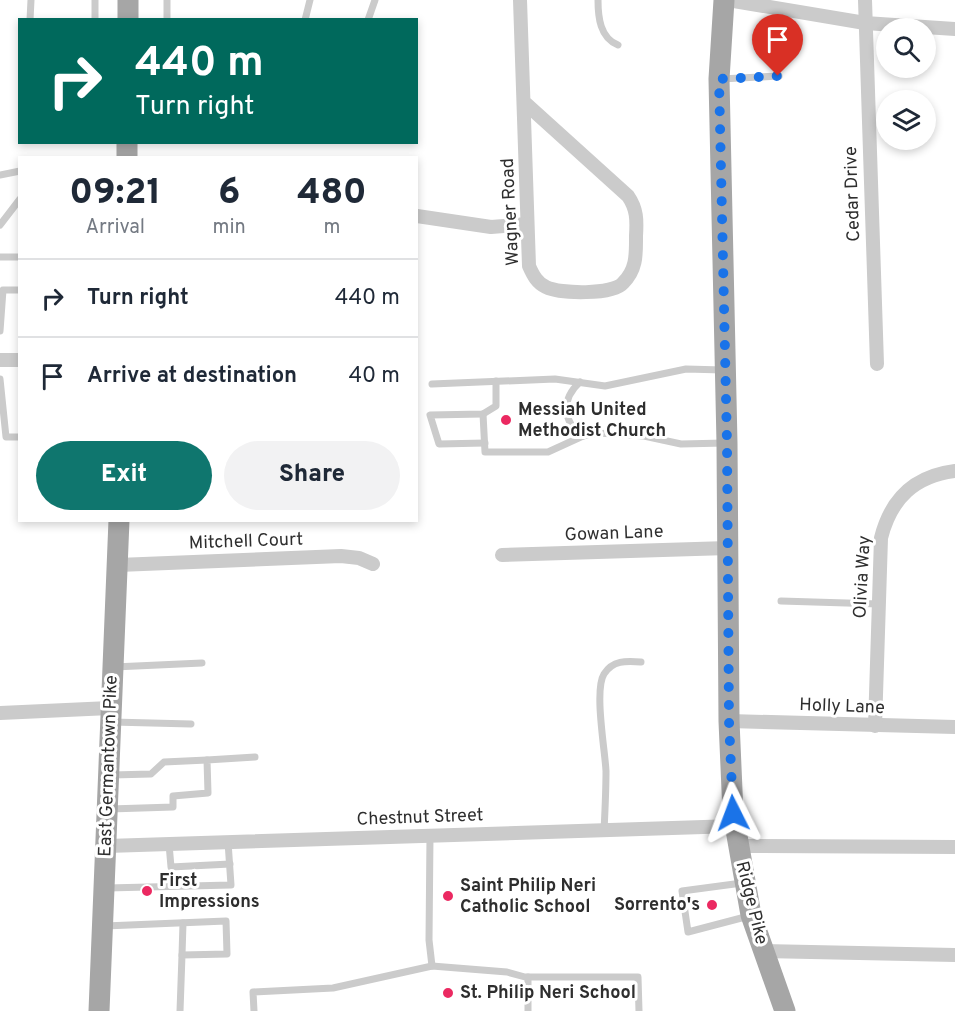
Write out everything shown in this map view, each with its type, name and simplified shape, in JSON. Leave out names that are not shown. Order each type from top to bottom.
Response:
[{"type":"main road","points":[[128,0],[128,18]]},
{"type":"main road","name":"Ridge Pike","points":[[726,0],[719,79],[723,370],[727,443],[729,721],[736,836],[744,883],[763,951],[785,1011]]},
{"type":"main road","name":"East Germantown Pike","points":[[99,1011],[119,522]]},
{"type":"street","name":"Wagner Road","points":[[520,0],[529,266],[539,283],[547,288],[557,291],[612,291],[622,285],[636,265],[635,207],[628,196],[524,102]]},
{"type":"street","points":[[726,0],[866,23],[955,29]]},
{"type":"street","name":"Cedar Drive","points":[[865,0],[877,364]]},
{"type":"street","points":[[418,216],[491,227],[526,224]]},
{"type":"street","points":[[0,360],[18,360]]},
{"type":"street","name":"Olivia Way","points":[[875,726],[881,538],[892,508],[911,485],[933,476],[955,471]]},
{"type":"street","name":"Gowan Lane","points":[[502,555],[728,548]]},
{"type":"street","name":"Mitchell Court","points":[[118,565],[341,556],[360,558],[373,564]]},
{"type":"street","points":[[0,713],[110,715]]},
{"type":"street","name":"Holly Lane","points":[[729,721],[955,727]]},
{"type":"street","name":"Chestnut Street","points":[[107,846],[604,831],[955,847]]},
{"type":"street","points":[[763,951],[955,955]]},
{"type":"lane","points":[[30,0],[30,18]]},
{"type":"lane","points":[[94,18],[95,0]]},
{"type":"lane","points":[[167,0],[167,18]]},
{"type":"lane","points":[[306,18],[310,0]]},
{"type":"lane","points":[[369,18],[375,0]]},
{"type":"lane","points":[[598,0],[599,20],[604,33],[609,42],[618,45]]},
{"type":"lane","points":[[719,79],[778,76]]},
{"type":"lane","points":[[0,175],[18,171]]},
{"type":"lane","points":[[0,225],[18,202]]},
{"type":"lane","points":[[0,257],[18,256]]},
{"type":"lane","points":[[0,331],[3,290],[18,290]]},
{"type":"lane","points":[[432,384],[555,379],[605,386],[686,369],[723,370]]},
{"type":"lane","points":[[0,379],[6,437],[18,437]]},
{"type":"lane","points":[[485,443],[439,444],[430,415],[483,414],[496,406],[496,381]]},
{"type":"lane","points":[[580,382],[568,396],[567,415],[570,423],[583,436]]},
{"type":"lane","points":[[483,414],[485,452],[548,452],[583,436],[615,433],[681,444],[727,443]]},
{"type":"lane","points":[[781,601],[879,604]]},
{"type":"lane","points":[[604,831],[606,772],[600,694],[602,676],[610,667],[623,661],[641,662]]},
{"type":"lane","points":[[113,667],[202,663]]},
{"type":"lane","points":[[110,715],[191,724]]},
{"type":"lane","points":[[108,775],[152,774],[164,762],[255,757]]},
{"type":"lane","points":[[108,809],[173,807],[173,796],[208,793],[207,760]]},
{"type":"lane","points":[[430,836],[429,940],[432,966]]},
{"type":"lane","points":[[105,888],[231,885],[228,842]]},
{"type":"lane","points":[[169,844],[171,867],[230,864]]},
{"type":"lane","points":[[744,883],[682,891],[688,932],[752,915]]},
{"type":"lane","points":[[103,926],[226,921],[227,954],[182,955]]},
{"type":"lane","points":[[180,1011],[183,923]]},
{"type":"lane","points":[[254,1011],[253,992],[333,988],[432,966],[507,972],[528,977],[638,978],[639,1011]]},
{"type":"lane","points":[[528,977],[528,1011]]},
{"type":"place","name":"Messiah United Methodist Church","points":[[506,420]]},
{"type":"place","name":"First Impressions","points":[[147,891]]},
{"type":"place","name":"Saint Philip Neri Catholic School","points":[[448,896]]},
{"type":"place","name":"Sorrento's","points":[[712,905]]},
{"type":"place","name":"St. Philip Neri School","points":[[448,993]]},
{"type":"route","points":[[733,813],[729,721],[727,443],[723,370],[719,79],[778,76]]}]
